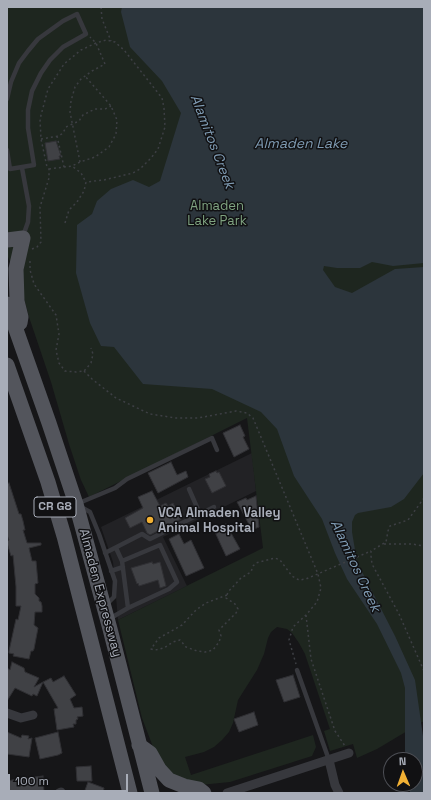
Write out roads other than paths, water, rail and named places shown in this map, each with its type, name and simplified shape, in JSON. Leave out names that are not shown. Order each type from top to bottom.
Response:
[{"type":"main road","points":[[7,240],[27,244],[16,269],[17,301],[21,317],[18,334]]},
{"type":"main road","name":"Almaden Expressway","points":[[7,304],[76,504],[106,613],[138,744],[152,793]]},
{"type":"main road","name":"Almaden Expressway","points":[[7,365],[46,475],[64,536],[129,792]]},
{"type":"main road","points":[[138,744],[150,753],[158,769],[169,780],[184,786],[199,789],[204,793]]},
{"type":"street","points":[[7,713],[21,718],[33,715]]},
{"type":"street","points":[[227,793],[349,753]]},
{"type":"street","points":[[329,760],[335,785],[339,793]]},
{"type":"lane","points":[[7,99],[11,82],[19,63],[38,39],[63,21],[77,14],[86,34],[63,47],[50,60],[41,73],[32,91],[28,110],[28,128],[34,165],[10,169],[7,150]]},
{"type":"lane","points":[[22,168],[29,206],[27,244]]},
{"type":"lane","points":[[76,504],[115,488],[127,479],[212,438],[216,450]]},
{"type":"lane","points":[[189,489],[200,514]]},
{"type":"lane","points":[[76,504],[90,512],[111,570],[114,581],[114,597],[106,613]]},
{"type":"lane","points":[[105,553],[142,534],[150,539],[214,507]]},
{"type":"lane","points":[[106,613],[128,608],[169,589],[177,582],[160,545],[122,561]]},
{"type":"lane","points":[[116,548],[122,561],[128,608]]},
{"type":"lane","points":[[111,570],[122,566]]},
{"type":"lane","points":[[297,670],[329,760]]},
{"type":"water","name":"Almaden Lake","points":[[122,7],[424,7],[424,263],[393,266],[372,262],[360,268],[337,268],[324,266],[323,270],[335,287],[352,293],[395,269],[424,267],[424,473],[404,499],[391,507],[358,513],[355,515],[352,522],[352,532],[357,562],[395,636],[415,680],[424,743],[424,793],[410,793],[423,792],[423,752],[405,752],[405,688],[401,673],[377,624],[347,579],[322,519],[294,476],[277,429],[261,412],[212,389],[143,384],[114,347],[101,346],[90,323],[76,273],[77,225],[92,214],[97,201],[111,189],[133,180],[149,187],[160,181],[181,113],[162,81],[130,47],[121,12]]},
{"type":"place","name":"VCA Almaden Valley Animal Hospital","points":[[150,520]]},
{"type":"water label","name":"Alamitos Creek","points":[[212,142]]},
{"type":"water label","name":"Alamitos Creek","points":[[355,566]]},
{"type":"park label","name":"Almaden Lake Park","points":[[217,214]]}]
